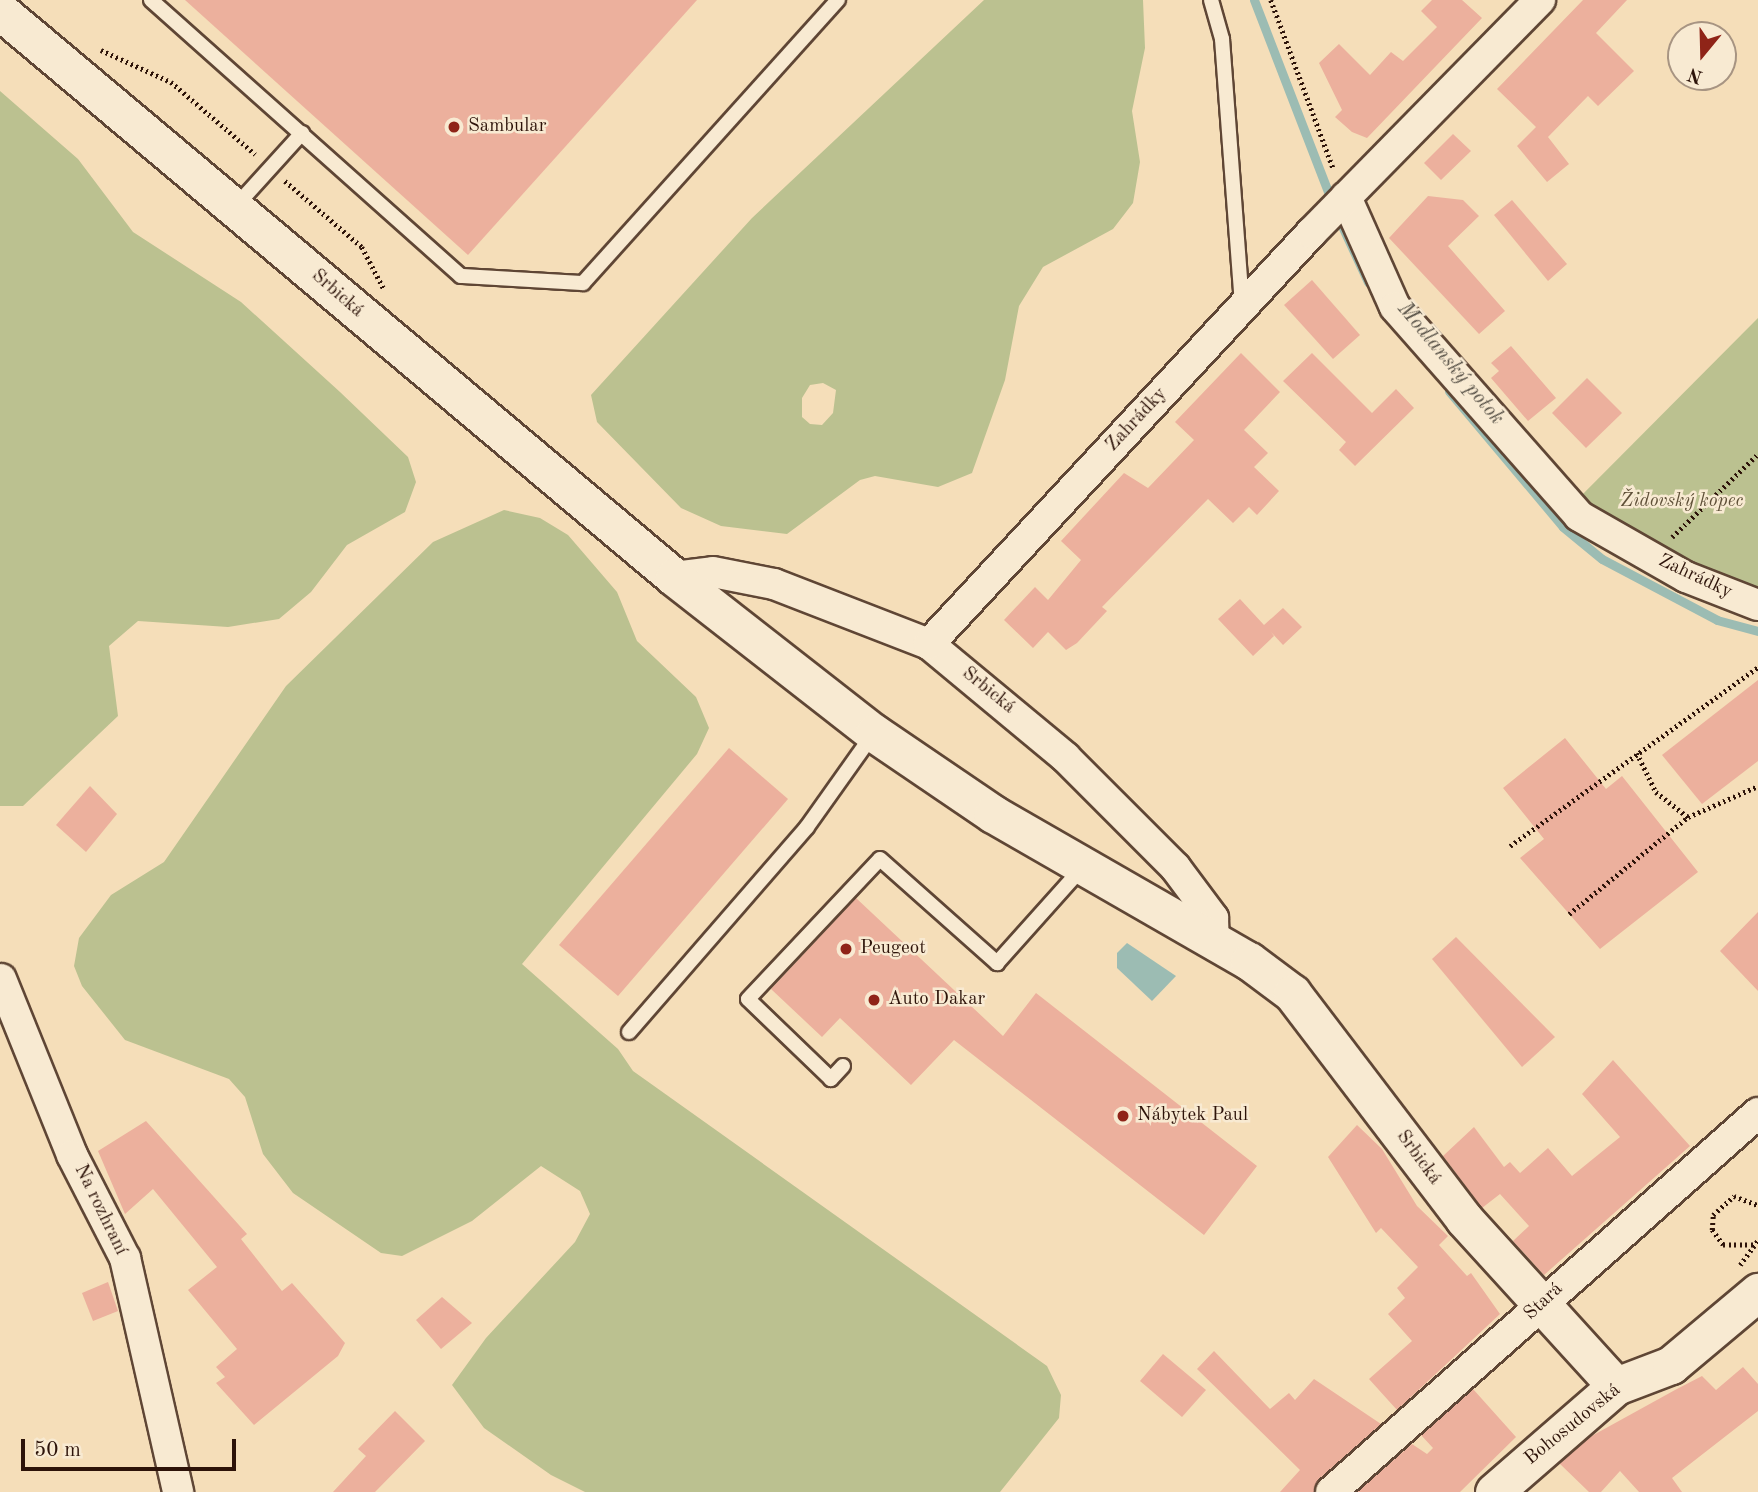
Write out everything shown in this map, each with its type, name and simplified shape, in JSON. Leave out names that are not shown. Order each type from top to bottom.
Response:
[{"type":"street","name":"Zahrádky","points":[[929,645],[1311,233],[1540,0]]},
{"type":"street","name":"Srbická","points":[[0,11],[674,578],[874,733],[1083,867],[1275,979],[1313,1015],[1421,1165],[1616,1386]]},
{"type":"street","name":"Zahrádky","points":[[1346,197],[1395,307],[1524,461],[1579,516],[1651,557],[1758,605]]},
{"type":"street","name":"Srbická","points":[[674,578],[713,572],[774,584],[929,645],[1055,748],[1175,867],[1213,918],[1214,941]]},
{"type":"street","name":"Na rozhraní","points":[[1,979],[72,1155],[125,1258],[178,1492]]},
{"type":"street","name":"Stará","points":[[1331,1492],[1758,1113]]},
{"type":"street","name":"Bohosudovská","points":[[1494,1492],[1616,1386],[1671,1365],[1747,1282]]},
{"type":"lane","points":[[151,0],[461,276],[583,283],[838,0]]},
{"type":"lane","points":[[1211,0],[1222,39],[1242,308]]},
{"type":"lane","points":[[235,206],[267,165],[302,133]]},
{"type":"lane","points":[[629,1032],[807,827],[874,733]]},
{"type":"lane","points":[[843,1066],[831,1079],[748,999],[880,859],[997,963],[1083,867]]},
{"type":"path","points":[[1271,0],[1346,197]]},
{"type":"path","points":[[89,45],[171,82],[362,247],[387,294]]},
{"type":"path","points":[[1651,557],[1758,454]]},
{"type":"path","points":[[1510,846],[1758,667]]},
{"type":"path","points":[[1637,753],[1656,792],[1688,817]]},
{"type":"path","points":[[1569,914],[1688,817],[1758,786]]},
{"type":"path","points":[[1754,1245],[1738,1250],[1723,1244],[1713,1230],[1713,1215],[1734,1196],[1758,1205]]},
{"type":"path","points":[[1747,1282],[1754,1245],[1758,1240]]},
{"type":"green space","points":[[984,0],[1143,0],[1145,48],[1132,111],[1140,162],[1133,203],[1113,229],[1043,267],[1019,306],[1005,380],[972,473],[938,487],[875,476],[860,480],[787,534],[721,526],[681,508],[597,422],[591,395],[752,218]],"holes":[[[823,383],[836,390],[833,413],[822,425],[810,424],[802,417],[802,398],[810,385]]]},
{"type":"green space","points":[[0,91],[78,159],[133,232],[241,302],[340,392],[408,457],[416,482],[405,512],[347,545],[311,592],[279,619],[228,627],[138,621],[109,646],[118,716],[23,806],[0,806]]},
{"type":"green space","name":"Židovský kopec","points":[[1758,318],[1758,611],[1567,510]]},
{"type":"green space","points":[[504,510],[540,518],[568,535],[617,592],[637,641],[696,697],[709,728],[697,754],[522,964],[618,1049],[633,1071],[1047,1366],[1061,1395],[1059,1418],[1000,1492],[585,1492],[551,1475],[484,1428],[452,1385],[486,1338],[575,1242],[590,1214],[580,1191],[541,1166],[472,1221],[402,1256],[381,1253],[293,1193],[263,1154],[245,1097],[229,1079],[125,1040],[82,986],[74,966],[79,938],[111,895],[164,862],[286,686],[433,542]]},
{"type":"water","points":[[1127,943],[1176,976],[1152,1001],[1117,968],[1117,953]]},
{"type":"building","name":"Sambular","points":[[185,0],[697,0],[468,255]]},
{"type":"building","points":[[1432,0],[1462,0],[1482,18],[1367,138],[1352,132],[1335,117],[1342,110],[1319,63],[1339,44],[1370,75],[1391,52],[1403,61],[1437,27],[1421,11]]},
{"type":"building","points":[[1583,0],[1627,0],[1596,33],[1634,71],[1598,106],[1588,96],[1548,137],[1569,164],[1547,182],[1517,146],[1536,127],[1497,89]]},
{"type":"building","points":[[1453,134],[1471,151],[1441,180],[1424,163]]},
{"type":"building","points":[[1428,196],[1463,200],[1479,216],[1448,246],[1505,311],[1479,334],[1389,238]]},
{"type":"building","points":[[1512,200],[1567,264],[1548,281],[1494,215]]},
{"type":"building","points":[[1312,280],[1360,335],[1333,359],[1284,305]]},
{"type":"building","points":[[1511,346],[1556,398],[1528,421],[1491,378],[1499,371],[1491,363]]},
{"type":"building","points":[[1241,353],[1280,392],[1244,430],[1268,453],[1254,467],[1279,491],[1257,515],[1249,507],[1233,523],[1208,499],[1102,607],[1107,611],[1077,643],[1066,650],[1048,632],[1033,648],[1004,620],[1035,587],[1048,600],[1081,560],[1061,541],[1124,473],[1148,488],[1194,440],[1175,422]]},
{"type":"building","points":[[1312,353],[1372,413],[1396,389],[1414,408],[1355,466],[1339,450],[1346,442],[1283,381]]},
{"type":"building","points":[[1587,378],[1622,413],[1586,448],[1552,413]]},
{"type":"building","points":[[1240,599],[1264,625],[1283,608],[1302,627],[1283,645],[1271,632],[1274,636],[1253,656],[1218,619]]},
{"type":"building","points":[[1758,680],[1758,761],[1702,804],[1662,755]]},
{"type":"building","points":[[1565,738],[1606,789],[1622,776],[1698,872],[1600,949],[1520,858],[1544,839],[1503,788]]},
{"type":"building","points":[[729,748],[788,799],[618,996],[559,945]]},
{"type":"building","points":[[90,786],[117,814],[86,852],[56,825]]},
{"type":"building","points":[[856,898],[1003,1036],[1036,993],[1257,1166],[1204,1235],[954,1040],[911,1085],[840,1018],[822,1037],[771,989]]},
{"type":"building","points":[[1758,912],[1758,991],[1720,951]]},
{"type":"building","points":[[1456,937],[1555,1037],[1522,1067],[1432,959]]},
{"type":"building","points":[[1613,1060],[1690,1146],[1544,1275],[1513,1241],[1529,1226],[1500,1194],[1482,1208],[1443,1156],[1474,1127],[1504,1167],[1510,1162],[1520,1173],[1548,1148],[1572,1176],[1620,1137],[1582,1094]]},
{"type":"building","points":[[146,1121],[247,1234],[241,1239],[282,1291],[292,1283],[345,1343],[338,1356],[254,1425],[216,1383],[225,1377],[216,1367],[237,1349],[188,1290],[217,1267],[153,1189],[125,1214],[98,1151]]},
{"type":"building","points":[[1357,1125],[1382,1149],[1417,1206],[1448,1236],[1439,1245],[1467,1276],[1471,1273],[1500,1314],[1397,1410],[1369,1379],[1412,1341],[1388,1314],[1405,1298],[1397,1288],[1418,1267],[1381,1228],[1376,1233],[1328,1157]]},
{"type":"building","points":[[108,1282],[118,1311],[93,1321],[82,1293]]},
{"type":"building","points":[[442,1297],[472,1323],[441,1349],[416,1320]]},
{"type":"building","points":[[1214,1351],[1270,1409],[1289,1393],[1295,1400],[1314,1379],[1381,1424],[1319,1479],[1314,1492],[1280,1492],[1300,1470],[1197,1369]]},
{"type":"building","points":[[1163,1354],[1206,1390],[1182,1417],[1140,1381]]},
{"type":"building","points":[[1743,1367],[1758,1384],[1758,1411],[1672,1478],[1682,1492],[1639,1492],[1620,1471],[1601,1492],[1589,1492],[1559,1463],[1588,1438],[1675,1390],[1702,1376],[1716,1390]]},
{"type":"building","points":[[1473,1389],[1516,1437],[1460,1492],[1357,1492],[1412,1444],[1427,1454],[1433,1448],[1421,1435]]},
{"type":"building","points":[[395,1411],[425,1441],[375,1492],[333,1492],[366,1456],[358,1449]]},
{"type":"waterway","name":"Modlanský potok","points":[[1254,0],[1332,202]]},
{"type":"waterway","name":"Modlanský potok","points":[[1337,215],[1368,282]]},
{"type":"waterway","name":"Modlanský potok","points":[[1449,391],[1563,527],[1602,559],[1717,620],[1758,631]]},
{"type":"place","name":"Sambular","points":[[454,127]]},
{"type":"place","name":"Peugeot","points":[[846,949]]},
{"type":"place","name":"Auto Dakar","points":[[874,1000]]},
{"type":"place","name":"Nábytek Paul","points":[[1123,1116]]}]
